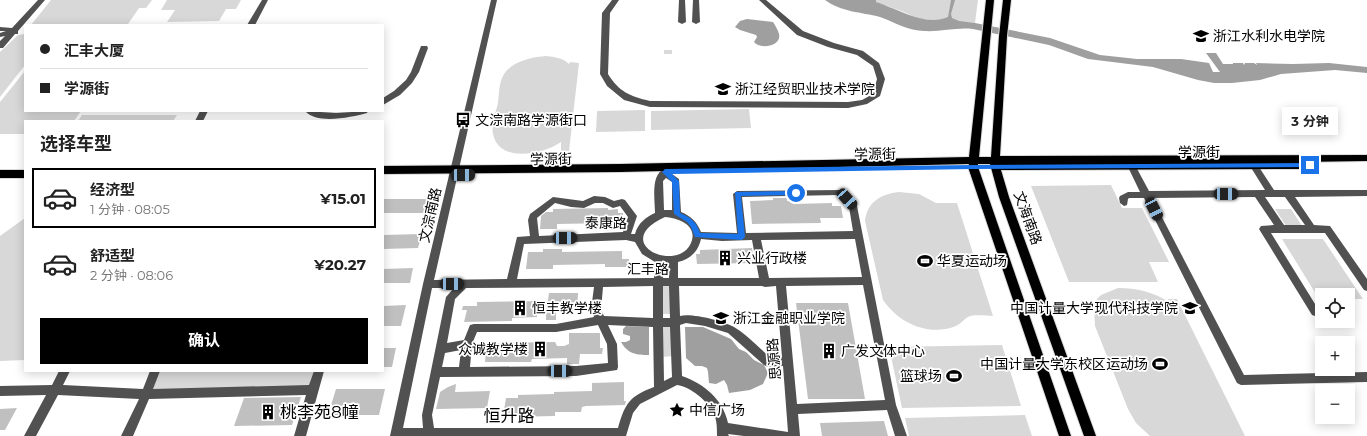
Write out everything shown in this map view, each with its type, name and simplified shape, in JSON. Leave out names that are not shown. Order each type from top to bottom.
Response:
[{"type":"main road","points":[[990,0],[973,164],[1065,436]]},
{"type":"main road","name":"文海南路","points":[[1007,0],[1003,36],[995,164],[1004,197],[1090,436]]},
{"type":"main road","points":[[995,164],[1367,158]]},
{"type":"main road","points":[[384,170],[454,172],[620,168],[973,164]]},
{"type":"main road","name":"学源街","points":[[384,175],[454,172],[665,172],[973,164],[1132,167],[1367,164]]},
{"type":"main road","points":[[0,174],[24,174]]},
{"type":"main road","points":[[0,179],[24,178]]},
{"type":"street","points":[[0,46],[15,32],[42,0]]},
{"type":"street","points":[[252,24],[265,0]]},
{"type":"street","name":"文淙南路","points":[[396,434],[428,284],[494,0]]},
{"type":"street","points":[[616,0],[606,12],[604,74],[610,84],[627,98],[650,104],[848,105],[864,102],[876,96],[881,79],[876,65],[860,53],[831,45],[800,33],[762,0]]},
{"type":"street","points":[[682,0],[682,22]]},
{"type":"street","points":[[696,0],[696,22]]},
{"type":"street","points":[[0,29],[7,28],[15,32]]},
{"type":"street","points":[[0,35],[24,31]]},
{"type":"street","points":[[384,102],[395,96],[409,82],[415,72],[424,48]]},
{"type":"street","points":[[312,112],[334,116],[356,114],[361,112]]},
{"type":"street","points":[[1254,166],[1272,194]]},
{"type":"street","points":[[1132,167],[1241,380],[1367,377]]},
{"type":"street","points":[[660,215],[659,181],[665,172],[676,181],[677,214]]},
{"type":"street","points":[[742,237],[737,194],[841,192],[853,206],[891,405],[901,436]]},
{"type":"street","points":[[1124,203],[1123,198],[1128,195],[1367,193]]},
{"type":"street","points":[[1258,194],[1281,229]]},
{"type":"street","points":[[1288,194],[1312,229]]},
{"type":"street","points":[[534,239],[535,231],[532,223],[533,217],[553,200],[584,205],[594,200],[605,200],[612,205],[622,202],[633,216],[626,236]]},
{"type":"street","points":[[665,213],[677,214],[689,220],[694,226],[697,235],[695,246],[689,253],[673,260],[660,260],[644,250],[639,239],[640,232],[643,225],[649,219],[665,213]]},
{"type":"street","points":[[1315,312],[1264,230],[1327,229],[1367,287]]},
{"type":"street","points":[[697,235],[742,237],[858,235]]},
{"type":"street","name":"泰康路","points":[[511,283],[520,240],[626,236],[639,239]]},
{"type":"street","points":[[756,237],[765,283]]},
{"type":"street","points":[[659,390],[658,283],[660,260]]},
{"type":"street","points":[[673,260],[677,380]]},
{"type":"street","name":"汇丰路","points":[[428,284],[781,283],[867,281]]},
{"type":"street","points":[[436,372],[576,371],[613,367],[612,344],[596,310],[599,283]]},
{"type":"street","name":"思源路","points":[[781,283],[794,436]]},
{"type":"street","points":[[429,434],[427,415],[451,297],[464,284]]},
{"type":"street","points":[[464,372],[467,344],[474,328],[556,328],[601,320],[668,323],[686,319],[705,322],[731,330],[768,362],[788,361]]},
{"type":"street","points":[[440,349],[467,344]]},
{"type":"street","points":[[30,436],[64,372]]},
{"type":"street","points":[[127,436],[155,372]]},
{"type":"street","points":[[300,436],[319,372]]},
{"type":"street","points":[[621,434],[625,417],[634,402],[677,380],[686,382],[710,398],[715,404],[721,417],[723,432],[786,436]]},
{"type":"street","points":[[0,391],[55,390],[146,394],[313,390]]},
{"type":"street","points":[[792,409],[891,405]]},
{"type":"street","name":"恒升路","points":[[396,434],[621,434]]},
{"type":"shaded area","points":[[51,0],[152,0],[146,8],[139,8],[128,24],[32,24]]},
{"type":"shaded area","points":[[167,0],[241,0],[236,9],[226,9],[219,21],[167,22],[175,10],[161,10]]},
{"type":"shaded area","points":[[825,0],[876,0],[876,2],[912,16],[939,20],[948,17],[951,0],[955,0],[951,14],[952,18],[959,21],[1050,38],[1100,55],[1137,59],[1181,59],[1209,63],[1213,72],[1220,72],[1206,53],[1216,53],[1223,64],[1243,63],[1244,65],[1245,63],[1254,63],[1257,65],[1256,63],[1329,63],[1367,67],[1367,73],[1335,70],[1281,74],[1260,80],[1214,83],[1153,67],[1088,59],[1049,45],[973,29],[930,31],[913,30],[880,17],[838,7]]},
{"type":"shaded area","points":[[876,0],[978,0],[975,23],[919,19],[876,2]]},
{"type":"shaded area","points":[[747,19],[773,22],[779,34],[779,38],[770,46],[761,46],[757,44],[754,42],[757,37],[756,35],[735,27],[740,21]]},
{"type":"shaded area","points":[[24,34],[24,66],[0,97],[0,52],[18,35]]},
{"type":"shaded area","points":[[534,57],[556,57],[569,64],[570,62],[579,63],[569,151],[561,151],[561,142],[534,153],[513,153],[504,150],[497,143],[493,134],[493,122],[503,76],[516,63]]},
{"type":"shaded area","points":[[24,72],[24,112],[80,112],[75,120],[24,120],[24,134],[0,134],[0,102]]},
{"type":"shaded area","points":[[749,109],[751,128],[651,130],[651,111]]},
{"type":"shaded area","points":[[645,110],[645,131],[596,132],[597,111]]},
{"type":"shaded area","points":[[82,115],[177,115],[174,120],[79,120]]},
{"type":"shaded area","points":[[1111,185],[1122,208],[1142,208],[1169,262],[1149,262],[1158,282],[1069,282],[1031,186]]},
{"type":"shaded area","name":"华夏运动场","points":[[899,192],[919,194],[936,203],[957,203],[993,316],[971,316],[956,326],[935,330],[925,329],[915,326],[897,315],[883,300],[865,221],[866,214],[876,200],[886,195]]},
{"type":"shaded area","points":[[1275,209],[1291,209],[1302,226],[1286,226]]},
{"type":"shaded area","points":[[24,219],[24,360],[0,361],[0,236]]},
{"type":"shaded area","points":[[1282,239],[1323,239],[1363,299],[1355,299],[1355,288],[1315,288],[1315,293]]},
{"type":"shaded area","points":[[661,286],[672,286],[672,314],[661,314]]},
{"type":"shaded area","name":"中国计量大学东校区运动场","points":[[1118,288],[1145,291],[1169,302],[1168,299],[1177,299],[1245,436],[1150,436],[1136,423],[1128,409],[1095,326],[1094,307],[1097,299],[1101,295]]},
{"type":"shaded area","points":[[626,326],[649,327],[649,355],[640,355],[626,349],[621,342],[630,340],[630,336],[623,334],[623,329]]},
{"type":"shaded area","points":[[672,326],[673,356],[662,357],[662,327]]},
{"type":"shaded area","points":[[685,327],[703,327],[731,339],[739,349],[746,352],[754,360],[764,365],[768,373],[763,384],[750,390],[729,393],[724,380],[716,384],[709,383],[707,368],[695,366],[686,358]]},
{"type":"shaded area","name":"篮球场","points":[[1002,345],[1021,406],[902,408],[889,347]]},
{"type":"shaded area","points":[[158,372],[315,372],[310,388],[149,392]]},
{"type":"shaded area","points":[[1025,415],[1032,436],[909,436],[905,418]]},
{"type":"building","points":[[773,198],[787,198],[787,201],[793,201],[793,204],[832,203],[832,206],[841,206],[843,218],[820,218],[821,223],[752,224],[750,201],[773,200]]},
{"type":"building","points":[[384,199],[429,199],[425,213],[384,213]]},
{"type":"building","points":[[608,208],[608,210],[618,209],[618,213],[623,213],[623,223],[616,223],[616,225],[610,225],[610,223],[557,224],[557,229],[540,229],[541,216],[546,212],[553,212],[553,209]]},
{"type":"building","points":[[422,234],[418,248],[384,249],[384,235]]},
{"type":"building","name":"兴业行政楼","points":[[752,248],[754,263],[697,264],[696,254],[700,254],[700,250]]},
{"type":"building","points":[[543,249],[562,249],[562,252],[622,251],[622,259],[629,259],[629,267],[605,267],[605,264],[553,265],[553,269],[526,269],[528,252],[543,252]]},
{"type":"building","points":[[413,268],[410,283],[384,283],[384,269]]},
{"type":"building","name":"恒丰教学楼","points":[[549,293],[578,293],[577,311],[556,312],[556,320],[546,320],[546,314],[537,314],[537,317],[512,318],[512,321],[464,322],[467,310],[462,310],[463,306],[477,306],[477,302],[548,301]]},
{"type":"building","name":"广发文体中心","points":[[796,303],[848,303],[865,399],[808,399]]},
{"type":"building","points":[[406,305],[401,326],[384,326],[384,306]]},
{"type":"building","name":"众诚教学楼","points":[[569,333],[600,333],[600,348],[603,348],[602,354],[580,354],[579,364],[567,364],[567,358],[532,359],[531,362],[485,362],[486,351],[477,351],[478,347],[496,346],[496,343],[555,342],[557,346],[564,346],[569,344]]},
{"type":"building","points":[[384,348],[396,348],[392,367],[384,367]]},
{"type":"building","points":[[624,382],[625,405],[586,406],[582,407],[581,412],[555,412],[555,416],[503,417],[506,398],[518,398],[518,395],[554,394],[554,392],[592,391],[592,383]]},
{"type":"building","points":[[456,384],[455,392],[490,391],[487,408],[436,409],[440,392]]},
{"type":"building","points":[[336,389],[385,389],[379,415],[328,415]]},
{"type":"building","name":"桃李苑8幢","points":[[301,397],[292,425],[234,426],[244,398]]},
{"type":"building","points":[[17,408],[5,430],[0,430],[0,409]]},
{"type":"building","points":[[884,421],[888,436],[822,436],[820,423]]},
{"type":"place","name":"浙江水利水电学院","points":[[1201,36]]},
{"type":"place","name":"浙江经贸职业技术学院","points":[[723,89]]},
{"type":"place","name":"文淙南路学源街口","points":[[463,120]]},
{"type":"place","name":"兴业行政楼","points":[[725,258]]},
{"type":"place","name":"华夏运动场","points":[[925,261]]},
{"type":"place","name":"恒丰教学楼","points":[[520,308]]},
{"type":"place","name":"中国计量大学现代科技学院","points":[[1190,308]]},
{"type":"place","name":"浙江金融职业学院","points":[[721,318]]},
{"type":"place","name":"众诚教学楼","points":[[540,349]]},
{"type":"place","name":"广发文体中心","points":[[829,351]]},
{"type":"place","name":"中国计量大学东校区运动场","points":[[1160,364]]},
{"type":"place","name":"篮球场","points":[[954,376]]},
{"type":"place","name":"中信广场","points":[[677,410]]},
{"type":"place","name":"桃李苑8幢","points":[[268,412]]},
{"type":"route","points":[[796,193],[737,194],[742,237],[697,235],[694,226],[689,220],[677,214],[676,181],[665,172],[973,167],[1310,165]]}]
